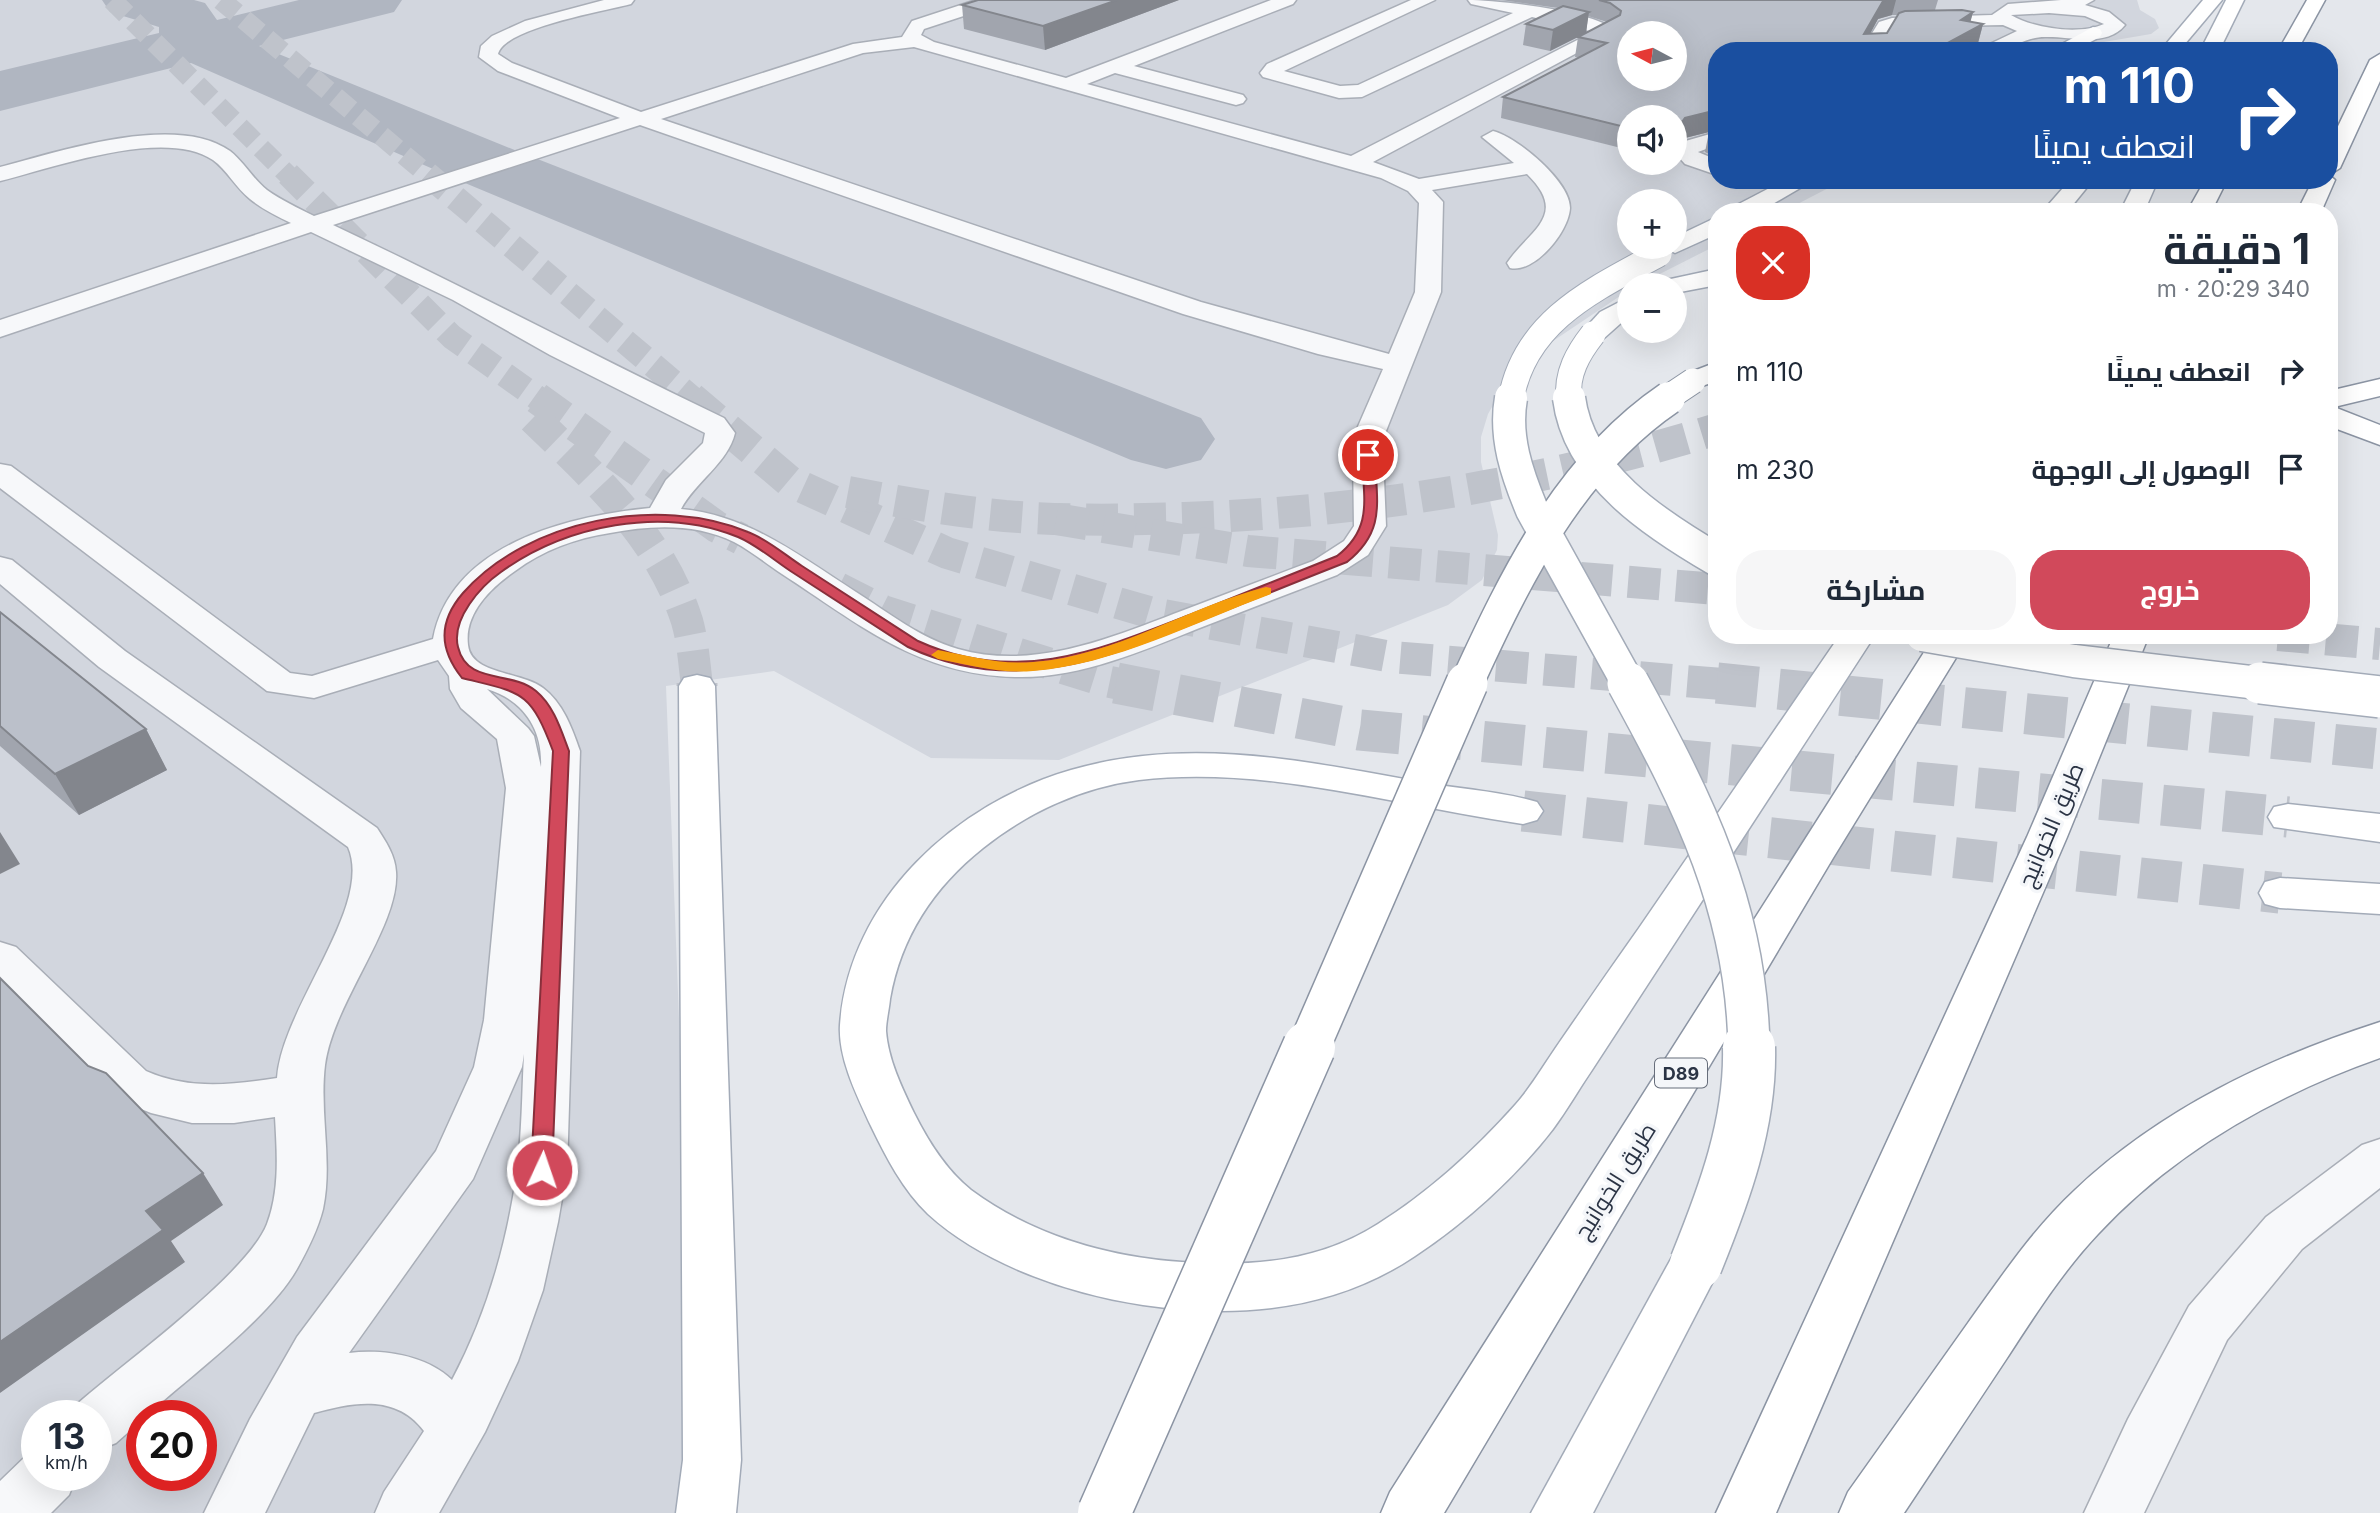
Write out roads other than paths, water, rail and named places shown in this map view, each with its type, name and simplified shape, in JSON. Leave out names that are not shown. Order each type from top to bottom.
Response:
[{"type":"main road","points":[[2176,42],[2196,16],[2213,0]]},
{"type":"main road","points":[[2214,42],[2235,0]]},
{"type":"main road","points":[[2292,42],[2316,0]]},
{"type":"main road","points":[[2076,42],[2093,33]]},
{"type":"main road","points":[[2338,149],[2380,60]]},
{"type":"main road","points":[[1758,203],[1786,189]]},
{"type":"main road","points":[[2062,203],[2074,189]]},
{"type":"main road","points":[[1687,246],[1708,231]]},
{"type":"main road","points":[[1561,1513],[1696,1264],[1723,1197],[1741,1131],[1749,1068],[1749,1007],[1743,949],[1729,895],[1715,856],[1689,795],[1532,510],[1520,485],[1508,438],[1511,390],[1529,348],[1542,331],[1577,301],[1668,259]]},
{"type":"main road","points":[[1672,259],[1708,273]]},
{"type":"main road","points":[[1617,313],[1593,334],[1577,356],[1569,380],[1570,407],[1593,461],[1614,488],[1646,514],[1708,554]]},
{"type":"main road","points":[[1104,1513],[1173,1366],[1415,799],[1508,593],[1579,485],[1627,427],[1669,395],[1708,375]]},
{"type":"main road","points":[[2338,398],[2380,387]]},
{"type":"main road","points":[[2338,419],[2380,436]]},
{"type":"main road","points":[[1523,811],[1251,766],[1201,765],[1134,768],[1074,784],[1011,809],[957,845],[915,889],[882,940],[870,981],[863,1028],[879,1092],[912,1158],[950,1203],[1006,1239],[1083,1269],[1168,1284],[1255,1288],[1340,1271],[1416,1227],[1482,1172],[1536,1115],[1852,644]]},
{"type":"main road","name":"طريق الخوانيج","points":[[1412,1513],[1801,876],[1947,644]]},
{"type":"main road","points":[[1975,644],[2074,661],[2380,697]]},
{"type":"main road","name":"طريق الخوانيج","points":[[1746,1513],[2047,837],[2128,644]]},
{"type":"main road","points":[[697,686],[712,1460],[706,1513]]},
{"type":"main road","points":[[2288,817],[2380,828]]},
{"type":"main road","points":[[2280,893],[2380,899]]},
{"type":"main road","points":[[1869,1513],[2029,1280],[2092,1206],[2163,1145],[2240,1096],[2324,1058],[2380,1040]]},
{"type":"street","points":[[625,0],[516,31],[493,44],[488,50],[489,57],[517,72],[642,119],[1192,308],[1328,348],[1398,364]]},
{"type":"street","points":[[914,41],[910,33],[918,25],[994,0]]},
{"type":"street","points":[[1054,81],[1241,0]]},
{"type":"street","points":[[1054,81],[1113,66],[1287,0]]},
{"type":"street","points":[[1426,0],[1270,70],[1273,75],[1339,92],[1368,90],[1531,11]]},
{"type":"street","points":[[1354,163],[1606,32],[1594,24],[1477,0]]},
{"type":"street","points":[[2049,8],[2085,0]]},
{"type":"street","points":[[1914,2],[2002,18]]},
{"type":"street","points":[[1939,2],[2046,31]]},
{"type":"street","points":[[1875,42],[1885,26],[1898,22],[2002,18],[2016,8],[2109,9],[2114,22],[2114,28],[2093,33],[2046,31],[2018,36],[2004,42]]},
{"type":"street","points":[[0,329],[197,261],[860,48],[914,41],[1389,173],[1416,186],[1431,202],[1427,292],[1413,334],[1371,431],[1368,479],[1372,515],[1365,536],[1356,548],[1325,568],[1085,659],[1033,667],[968,662],[933,653],[913,644],[745,535],[696,520],[661,517],[587,527],[549,539],[515,555],[486,576],[466,598],[454,621],[458,660],[474,699],[500,719],[515,736],[526,788],[507,1020],[498,1067],[455,1164],[338,1322],[294,1393],[234,1513]]},
{"type":"street","points":[[962,55],[995,44]]},
{"type":"street","points":[[1113,66],[1236,99]]},
{"type":"street","points":[[1190,118],[1283,78]]},
{"type":"street","points":[[1493,137],[1534,166],[1553,185],[1559,204],[1556,225],[1542,244],[1519,263]]},
{"type":"street","points":[[1708,141],[1690,147],[1685,152],[1693,159],[1708,165]]},
{"type":"street","points":[[0,174],[96,148],[141,143],[190,143],[222,156],[257,194],[311,225],[360,246],[715,424],[720,433],[717,445],[677,487],[661,517]]},
{"type":"street","points":[[1416,186],[1534,166]]},
{"type":"street","points":[[197,261],[265,248],[360,246]]},
{"type":"street","points":[[0,473],[280,683],[314,687],[458,660],[519,687],[540,704],[556,733],[562,770],[542,1170],[530,1237],[510,1307],[454,1433],[405,1513]]},
{"type":"street","points":[[0,567],[112,659],[363,838],[374,853],[377,870],[375,889],[306,1042],[300,1069],[302,1199],[295,1223],[279,1254],[255,1285],[112,1410]]},
{"type":"street","points":[[0,958],[129,1084],[155,1098],[188,1105],[227,1105],[300,1094]]},
{"type":"street","points":[[2114,1513],[2148,1438],[2208,1323],[2284,1233],[2380,1160]]},
{"type":"street","points":[[294,1393],[330,1381],[364,1376],[396,1380],[422,1391],[442,1409],[454,1433]]},
{"type":"street","points":[[9,1513],[32,1491]]},
{"type":"tunnel","points":[[112,0],[289,176]]},
{"type":"tunnel","points":[[221,0],[429,176]]},
{"type":"tunnel","points":[[288,174],[452,337],[539,399]]},
{"type":"tunnel","points":[[427,174],[693,399]]},
{"type":"tunnel","points":[[537,398],[717,527],[741,539]]},
{"type":"tunnel","points":[[691,398],[789,481],[947,553],[1152,613],[1392,657],[1734,685]]},
{"type":"tunnel","points":[[533,418],[602,486],[643,535],[660,562],[687,621],[697,685]]},
{"type":"tunnel","points":[[848,492],[946,509],[1028,518],[1118,520],[1253,515],[1454,492],[1586,465],[1708,432]]},
{"type":"tunnel","points":[[1056,519],[1248,551],[1708,588]]},
{"type":"tunnel","points":[[838,588],[883,611],[1101,680],[1125,685]]},
{"type":"tunnel","points":[[2338,640],[2380,644]]},
{"type":"tunnel","points":[[1116,683],[1360,730],[2288,817]]},
{"type":"tunnel","points":[[1717,683],[2380,749]]},
{"type":"tunnel","points":[[1523,811],[2280,893]]}]
